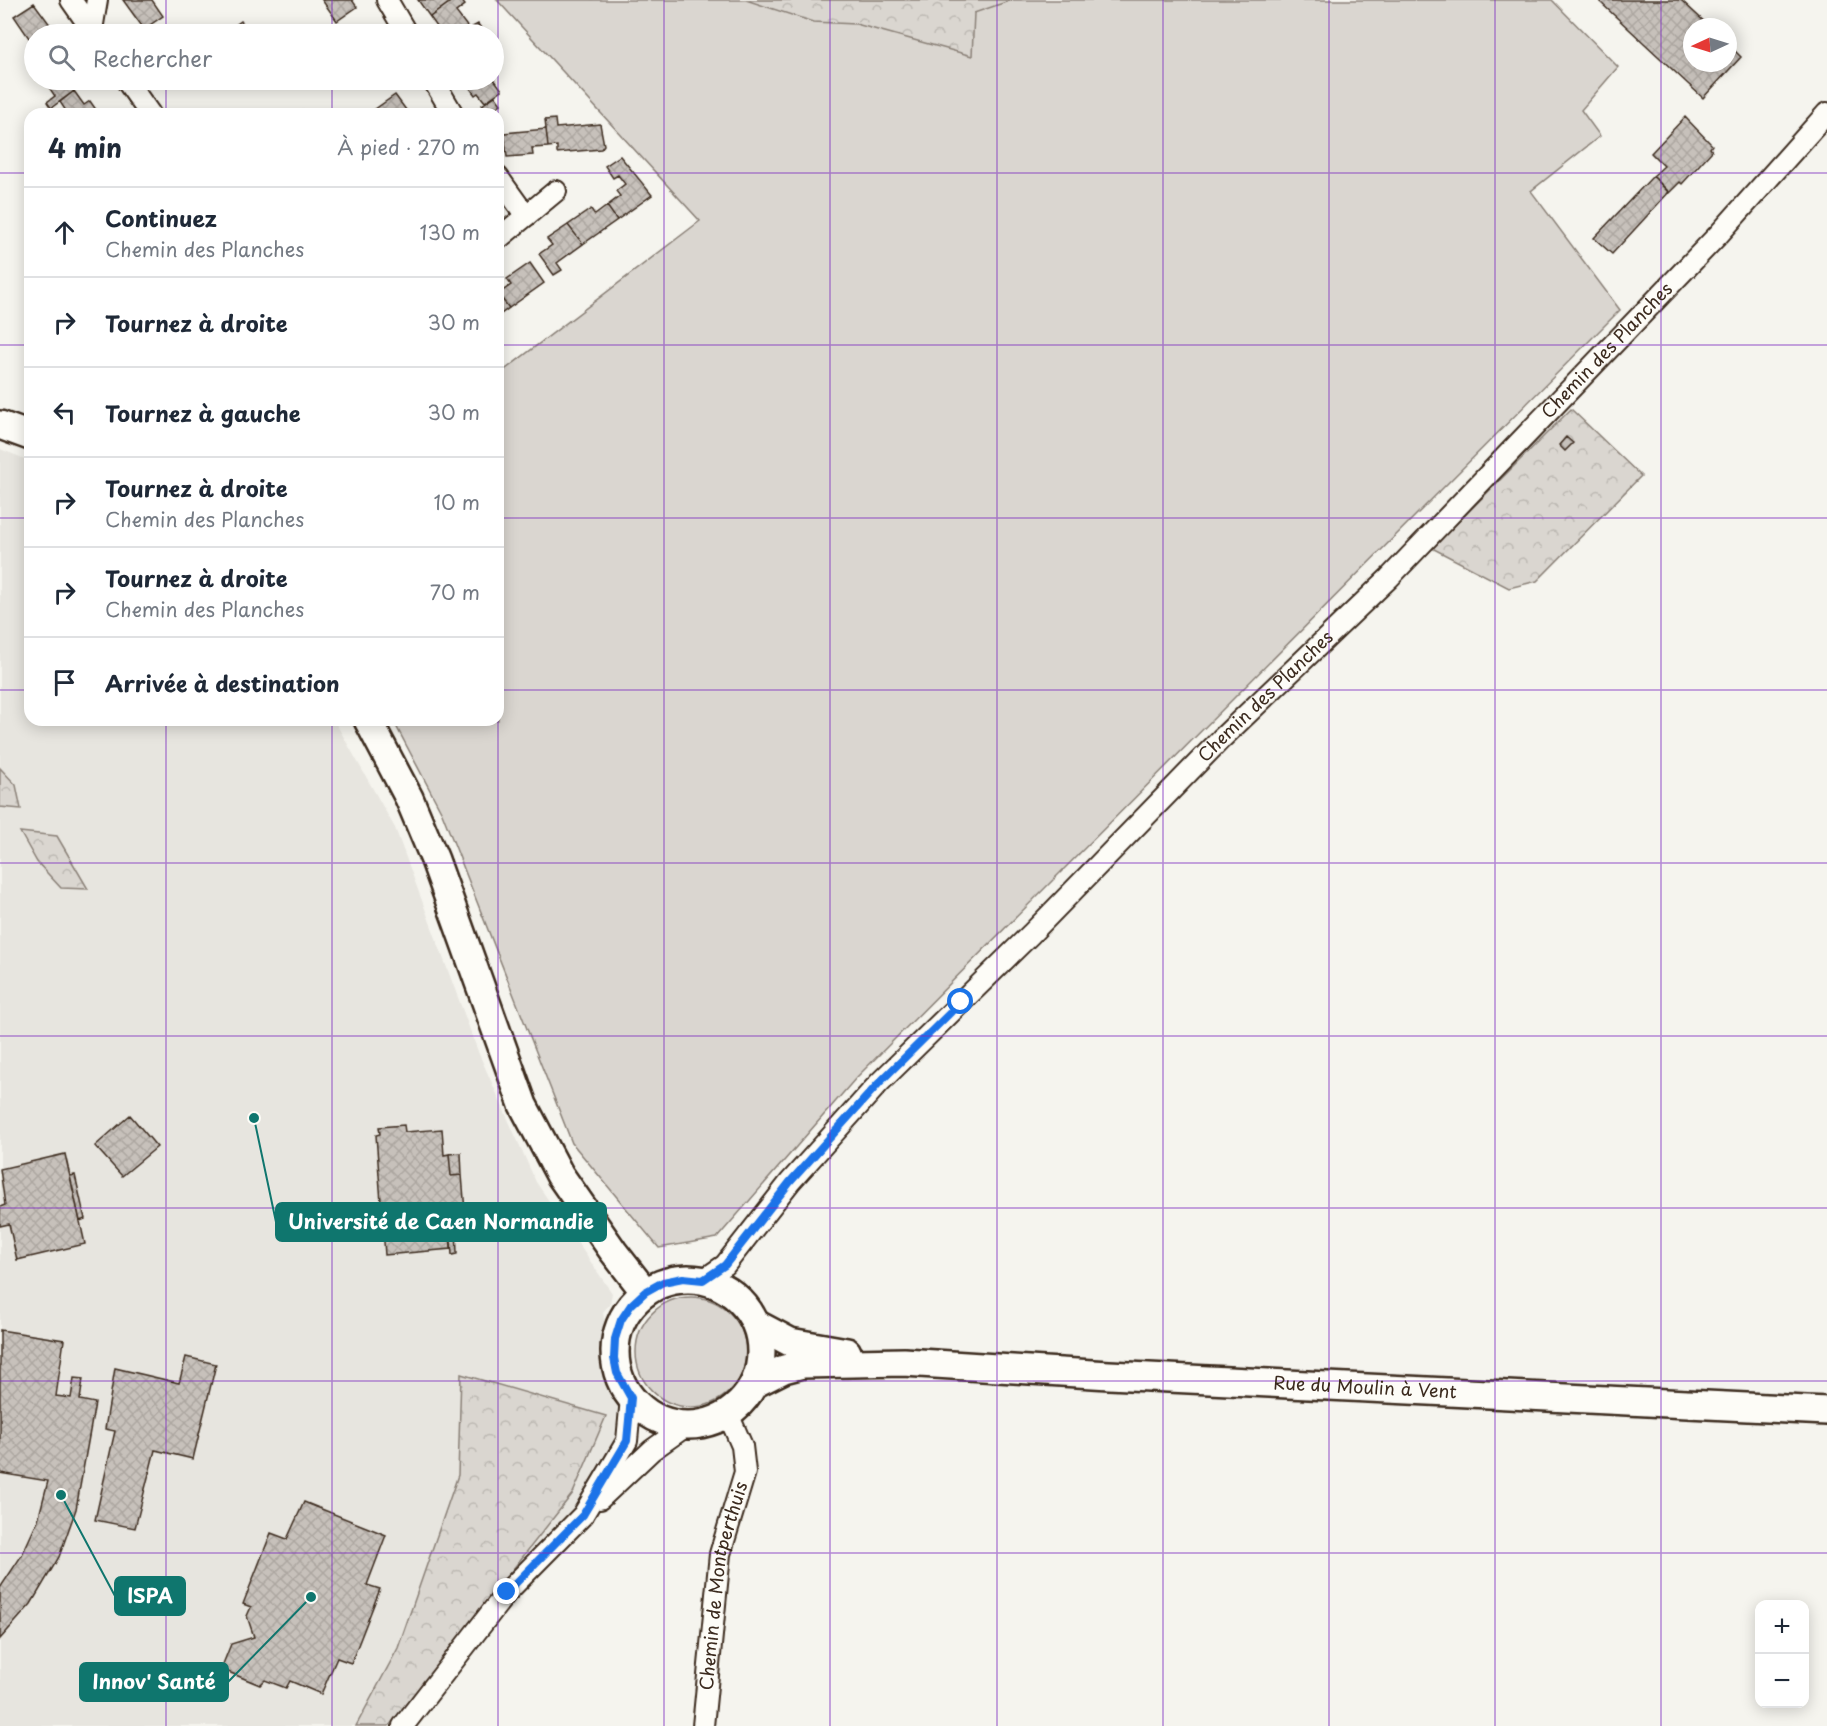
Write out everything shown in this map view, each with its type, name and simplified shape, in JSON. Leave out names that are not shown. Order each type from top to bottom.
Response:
[{"type":"main road","points":[[0,426],[24,434]]},
{"type":"main road","points":[[371,726],[409,798],[435,860],[523,1105],[560,1175],[645,1292]]},
{"type":"main road","points":[[683,1278],[703,1280],[722,1287],[742,1303],[756,1324],[761,1348],[758,1373],[743,1401],[728,1414],[701,1425],[665,1422],[646,1413],[631,1398],[617,1373],[615,1339],[626,1312],[645,1292],[663,1282],[683,1278]]},
{"type":"main road","points":[[756,1324],[790,1342],[904,1362]]},
{"type":"main road","points":[[754,1384],[784,1369],[803,1364],[904,1362]]},
{"type":"main road","name":"Rue du Moulin à Vent","points":[[904,1362],[1109,1375],[1827,1411]]},
{"type":"street","points":[[71,0],[88,24]]},
{"type":"street","points":[[95,24],[98,0]]},
{"type":"street","points":[[387,0],[401,24]]},
{"type":"street","points":[[133,90],[146,108]]},
{"type":"street","points":[[439,90],[449,108]]},
{"type":"street","name":"Chemin des Planches","points":[[703,1280],[725,1265],[790,1182],[879,1083],[1031,934],[1221,739],[1389,578],[1719,234],[1827,113]]},
{"type":"street","points":[[504,185],[526,216]]},
{"type":"street","points":[[504,234],[556,191]]},
{"type":"street","points":[[583,1515],[627,1441],[631,1398]]},
{"type":"street","name":"Chemin de Montperthuis","points":[[703,1726],[720,1554],[746,1472],[742,1446],[728,1414]]},
{"type":"street","points":[[403,1726],[507,1592],[583,1515],[652,1450],[686,1425]]},
{"type":"shaded area","points":[[0,449],[24,459],[24,726],[337,726],[395,828],[479,1054],[536,1182],[612,1293],[610,1304],[603,1312],[615,1392],[624,1413],[616,1444],[576,1506],[547,1534],[507,1592],[403,1726],[0,1726]]},
{"type":"green space","points":[[497,0],[1552,0],[1618,67],[1581,110],[1600,136],[1531,191],[1620,310],[856,1078],[717,1238],[659,1248],[572,1143],[442,813],[396,726],[504,726],[504,370],[700,221]]},
{"type":"green space","points":[[746,0],[1012,0],[974,13],[972,56],[856,24],[813,22]]},
{"type":"green space","points":[[1571,409],[1641,476],[1537,581],[1509,588],[1432,548]]},
{"type":"green space","points":[[0,768],[16,785],[21,809],[0,807]]},
{"type":"green space","points":[[20,832],[57,836],[88,889],[61,888],[37,862]]},
{"type":"green space","points":[[691,1297],[712,1301],[730,1313],[742,1331],[746,1352],[742,1373],[730,1391],[712,1403],[691,1407],[670,1403],[652,1391],[640,1373],[636,1352],[640,1331],[652,1313],[670,1301]]},
{"type":"green space","points":[[461,1374],[606,1416],[573,1493],[389,1726],[356,1726],[398,1648],[458,1475]]},
{"type":"building","points":[[123,0],[152,0],[163,16],[151,24],[140,24]]},
{"type":"building","points":[[322,0],[352,0],[357,7],[337,21]]},
{"type":"building","points":[[418,0],[453,0],[430,17]]},
{"type":"building","points":[[453,0],[461,0],[465,5],[456,12],[465,24],[435,24],[430,17]]},
{"type":"building","points":[[1602,0],[1681,0],[1700,18],[1683,18],[1683,72],[1727,72],[1703,98],[1600,2]]},
{"type":"building","points":[[34,3],[50,24],[24,24],[24,31],[14,16]]},
{"type":"building","points":[[51,90],[74,91],[51,108],[47,102],[55,96]]},
{"type":"building","points":[[471,90],[502,90],[485,102],[478,93],[475,95]]},
{"type":"building","points":[[74,91],[84,105],[90,101],[95,108],[64,108],[60,102]]},
{"type":"building","points":[[395,95],[405,108],[377,108]]},
{"type":"building","points":[[495,96],[501,104],[495,108],[484,108],[482,105]]},
{"type":"building","points":[[1685,117],[1712,145],[1710,148],[1712,151],[1682,184],[1680,182],[1669,193],[1653,176],[1664,166],[1651,153]]},
{"type":"building","points":[[555,119],[556,128],[600,124],[604,145],[601,149],[557,153],[557,146],[548,147],[545,120]]},
{"type":"building","points":[[546,129],[548,147],[532,148],[533,155],[507,157],[504,133]]},
{"type":"building","points":[[620,156],[652,195],[617,220],[607,206],[620,196],[616,191],[625,184],[618,175],[613,178],[605,166]]},
{"type":"building","points":[[1653,176],[1669,192],[1612,254],[1594,238]]},
{"type":"building","points":[[607,206],[617,220],[583,244],[568,225],[591,209],[595,215]]},
{"type":"building","points":[[568,225],[583,244],[557,263],[562,270],[554,275],[539,254],[552,245],[547,239]]},
{"type":"building","points":[[530,263],[544,283],[509,308],[504,302],[504,290],[511,285],[507,279]]},
{"type":"building","points":[[504,302],[509,308],[504,312]]},
{"type":"building","points":[[1566,437],[1573,443],[1565,451],[1559,445]]},
{"type":"building","points":[[130,1115],[157,1147],[122,1176],[95,1146]]},
{"type":"building","points":[[404,1125],[405,1132],[442,1129],[444,1155],[449,1154],[451,1176],[462,1175],[465,1211],[455,1223],[456,1227],[450,1228],[451,1249],[385,1255],[376,1135],[380,1134],[379,1127]]},
{"type":"building","points":[[461,1153],[462,1175],[451,1176],[449,1154]]},
{"type":"building","points":[[65,1154],[85,1244],[17,1260],[9,1224],[0,1226],[0,1207],[5,1205],[0,1169]]},
{"type":"building","points":[[75,1175],[85,1219],[80,1221],[70,1176]]},
{"type":"building","points":[[456,1227],[457,1254],[452,1255],[450,1228]]},
{"type":"building","points":[[0,1330],[64,1340],[56,1396],[71,1398],[74,1378],[83,1379],[80,1400],[95,1403],[76,1509],[59,1557],[31,1604],[0,1639],[0,1588],[22,1555],[38,1520],[48,1481],[0,1473]]},
{"type":"building","points":[[186,1357],[216,1364],[193,1459],[155,1450],[135,1528],[95,1520],[115,1431],[105,1429],[115,1368],[179,1383]]},
{"type":"building","points":[[304,1502],[386,1535],[367,1585],[380,1589],[351,1663],[337,1658],[321,1694],[290,1681],[286,1688],[265,1680],[260,1685],[221,1669],[231,1644],[254,1637],[247,1616],[251,1607],[243,1604],[271,1533],[287,1539]]},
{"type":"place","name":"Université de Caen Normandie","points":[[254,1118]]},
{"type":"place","name":"ISPA","points":[[61,1495]]},
{"type":"place","name":"Innov' Santé","points":[[311,1597]]},
{"type":"route","points":[[507,1592],[583,1515],[627,1441],[631,1398],[617,1373],[614,1358],[615,1339],[621,1320],[631,1305],[645,1292],[663,1282],[683,1278],[703,1280],[725,1265],[790,1182],[879,1083],[961,1002]]}]
